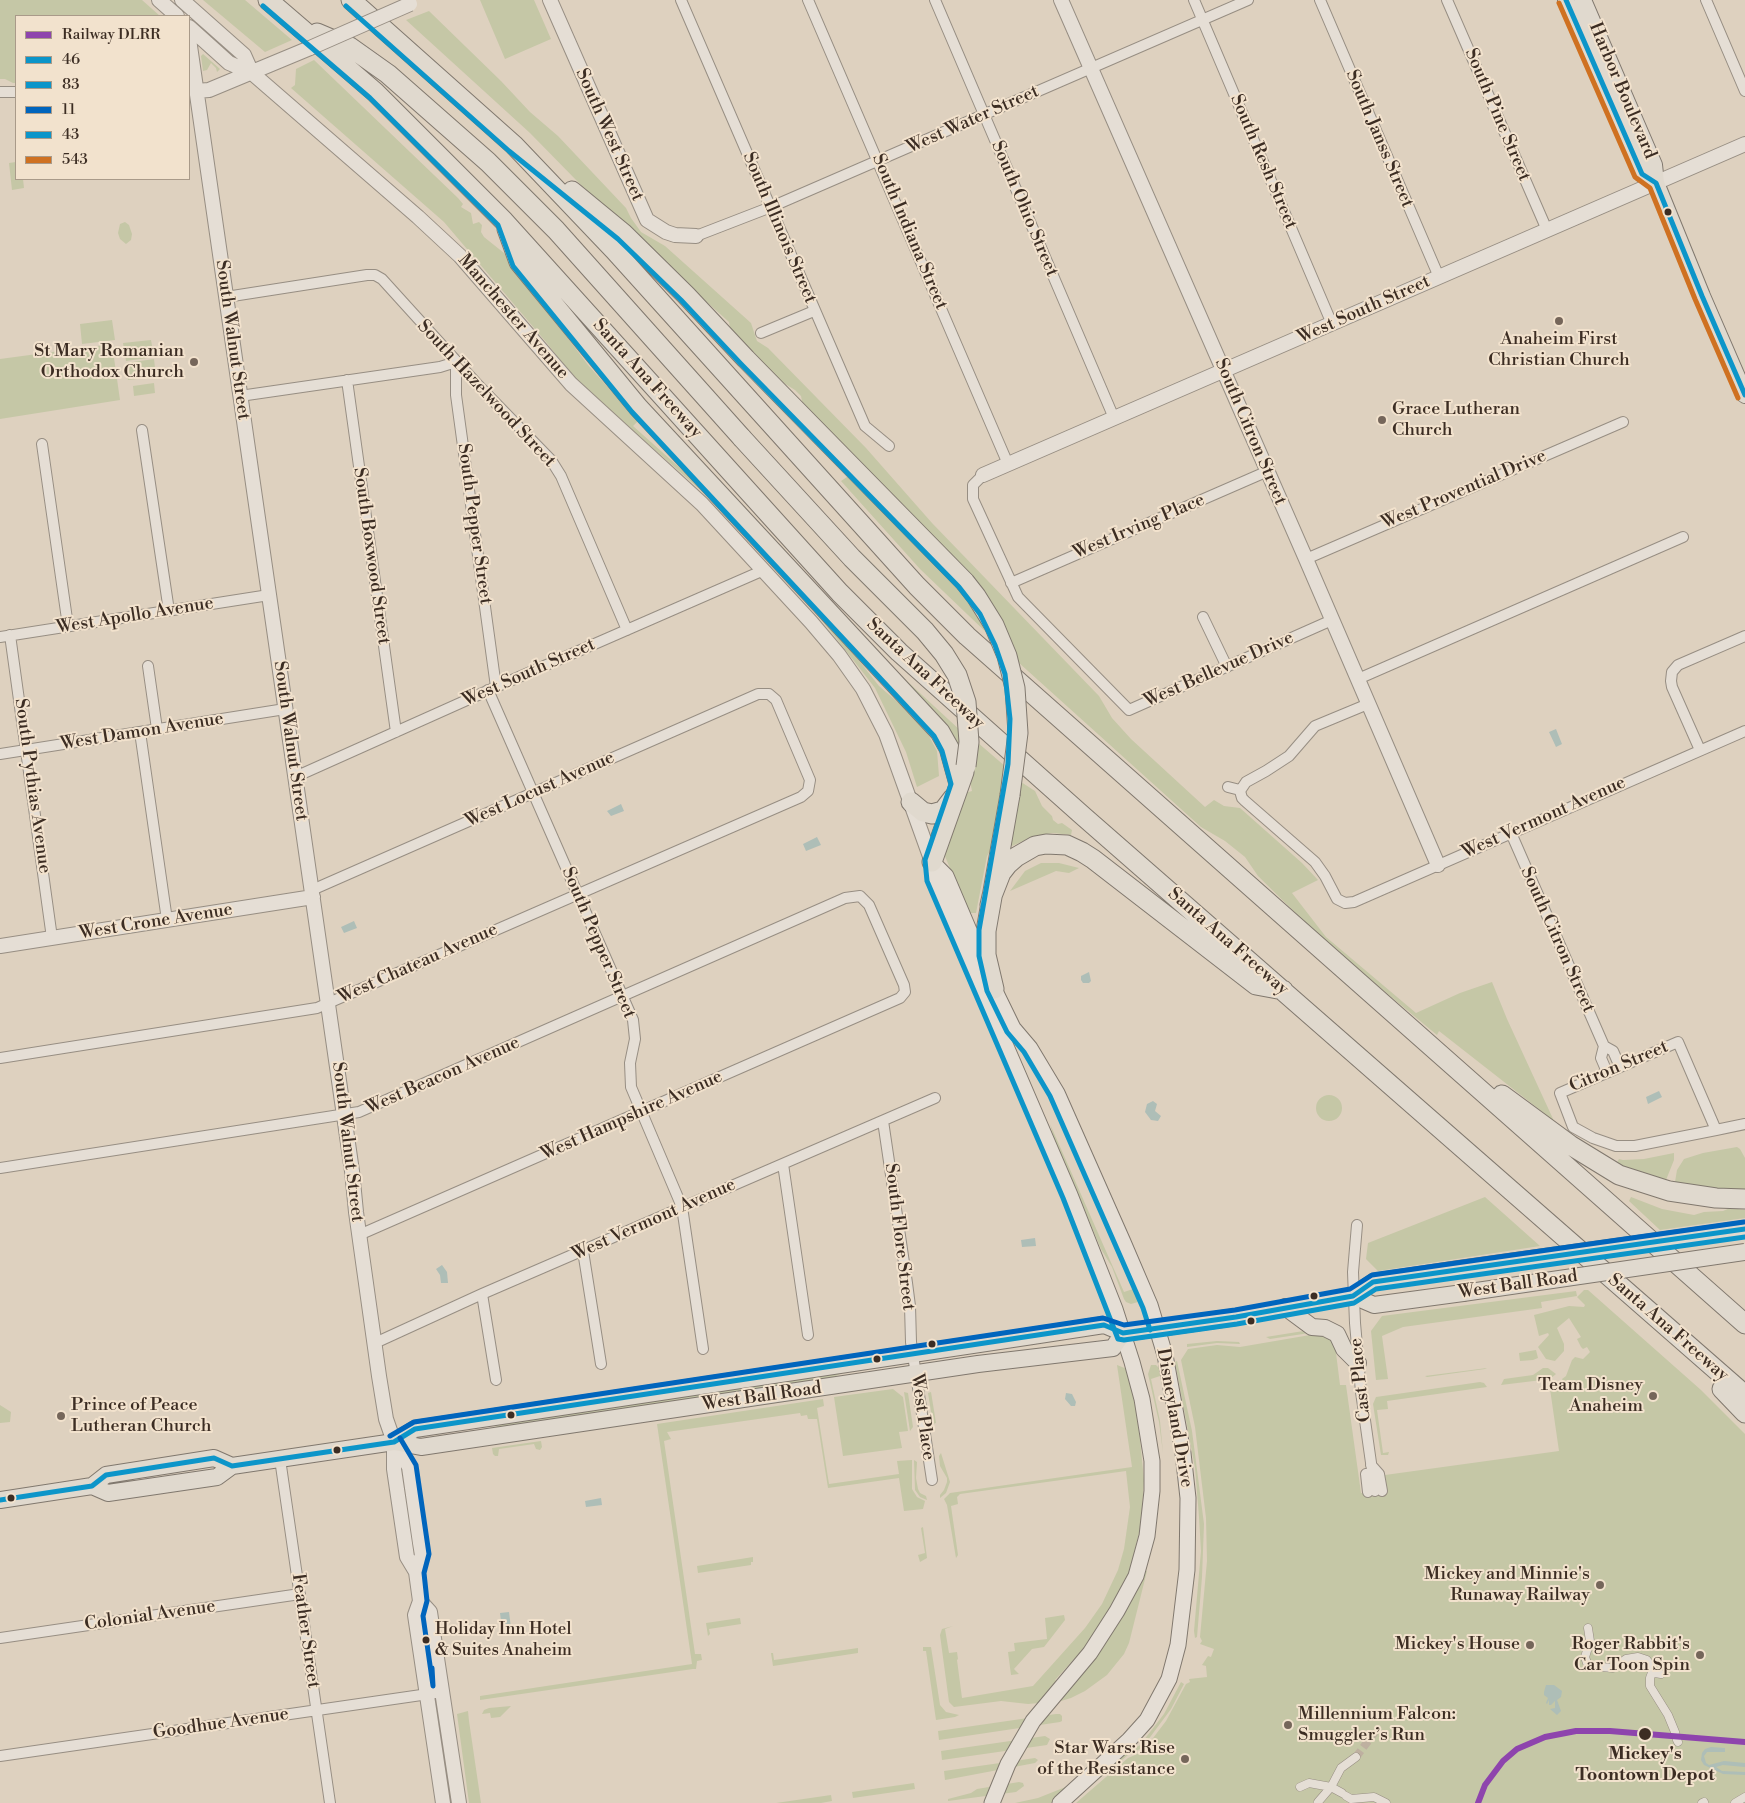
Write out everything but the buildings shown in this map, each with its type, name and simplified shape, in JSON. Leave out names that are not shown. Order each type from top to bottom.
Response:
[{"type":"highway","name":"Santa Ana Freeway","points":[[268,0],[389,104],[504,220],[840,593],[955,703],[1745,1395]]},
{"type":"highway","points":[[351,0],[514,144],[623,233],[686,295],[746,359],[965,582],[976,596],[994,625],[1007,656],[1015,688],[1018,733],[1010,796],[986,932],[986,955],[994,989]]},
{"type":"highway","points":[[295,24],[350,47],[388,74],[488,162],[556,230],[852,558],[940,648],[957,675],[966,702],[969,742],[966,766],[932,862]]},
{"type":"highway","points":[[514,144],[614,250],[923,592],[967,636],[1745,1324]]},
{"type":"highway","points":[[504,220],[519,262],[638,407],[940,732],[949,748],[957,790],[943,811],[932,814],[923,812],[912,802]]},
{"type":"highway","points":[[990,906],[1001,873],[1016,856],[1035,846],[1046,844],[1067,845],[1093,859],[1256,985],[1284,990]]},
{"type":"highway","points":[[1400,1020],[1570,1145],[1619,1175],[1669,1191],[1745,1200]]},
{"type":"highway","points":[[1701,1357],[1719,1387],[1745,1413]]},
{"type":"main road","name":"Harbor Boulevard","points":[[1566,0],[1642,174],[1656,183]]},
{"type":"main road","name":"Harbor Boulevard","points":[[1583,0],[1654,165],[1656,183],[1745,395]]},
{"type":"main road","name":"Disneyland Drive","points":[[932,862],[946,876],[994,989],[1013,1028],[1030,1048],[1057,1093],[1131,1260],[1157,1328],[1174,1397],[1181,1439],[1187,1494],[1187,1570],[1178,1645],[1169,1680],[1147,1720],[1129,1740],[1060,1803]]},
{"type":"main road","name":"Disneyland Drive","points":[[932,862],[934,880],[1070,1194],[1123,1334],[1142,1399],[1150,1442],[1152,1491],[1147,1536],[1136,1576],[1117,1611],[1090,1653],[1033,1721],[1008,1764],[992,1803]]},
{"type":"main road","name":"West Ball Road","points":[[394,1442],[415,1429],[1104,1325],[1123,1334],[1236,1317],[1353,1296],[1373,1282],[1745,1229]]},
{"type":"main road","name":"West Ball Road","points":[[1353,1296],[1374,1306],[1745,1252]]},
{"type":"main road","points":[[1285,1308],[1312,1327],[1325,1328],[1337,1334],[1344,1349],[1358,1363]]},
{"type":"main road","name":"West Ball Road","points":[[0,1500],[92,1486],[108,1493],[217,1477],[232,1466],[394,1442],[420,1448],[916,1374],[1113,1348],[1123,1334]]},
{"type":"street","points":[[159,0],[176,15]]},
{"type":"street","name":"Manchester Avenue","points":[[182,0],[244,55],[252,73]]},
{"type":"street","name":"South West Street","points":[[550,0],[647,220],[675,236],[696,236]]},
{"type":"street","name":"South Illinois Street","points":[[681,0],[866,426],[889,446]]},
{"type":"street","name":"South Indiana Street","points":[[808,0],[1008,464]]},
{"type":"street","name":"South Ohio Street","points":[[935,0],[1114,418]]},
{"type":"street","name":"South Citron Street","points":[[1061,0],[1268,471],[1438,865]]},
{"type":"street","name":"South Resh Street","points":[[1194,0],[1332,324]]},
{"type":"street","name":"West Water Street","points":[[696,236],[771,207],[1248,0]]},
{"type":"street","name":"South Janss Street","points":[[1320,0],[1439,277]]},
{"type":"street","name":"South Pine Street","points":[[1447,0],[1547,230]]},
{"type":"street","points":[[1706,0],[1745,91]]},
{"type":"street","points":[[193,91],[209,90],[252,73],[415,2]]},
{"type":"street","name":"Manchester Avenue","points":[[190,27],[229,63],[252,73],[411,210],[460,256],[571,384],[702,504],[764,570]]},
{"type":"street","name":"South Walnut Street","points":[[190,52],[193,91],[226,297],[386,1419],[394,1442],[394,1469],[407,1557],[416,1572],[420,1601]]},
{"type":"street","points":[[0,92],[15,92]]},
{"type":"street","name":"West South Street","points":[[983,475],[1745,144]]},
{"type":"street","name":"South Hazelwood Street","points":[[226,297],[367,275],[379,277],[456,362],[544,452],[556,468],[627,630]]},
{"type":"street","points":[[762,333],[814,310]]},
{"type":"street","points":[[240,396],[440,367],[456,362]]},
{"type":"street","name":"South Pepper Street","points":[[456,362],[456,395],[492,688],[534,793],[623,997],[634,1027],[635,1039],[630,1063],[630,1079],[633,1093],[682,1207],[703,1349]]},
{"type":"street","name":"South Boxwood Street","points":[[347,380],[396,732]]},
{"type":"street","name":"West Provential Drive","points":[[1306,559],[1623,422]]},
{"type":"street","points":[[142,430],[169,611]]},
{"type":"street","points":[[42,444],[68,626]]},
{"type":"street","name":"West Irving Place","points":[[1011,582],[1268,471]]},
{"type":"street","name":"West Bellevue Drive","points":[[983,475],[973,485],[973,499],[1018,597],[1129,710],[1332,620]]},
{"type":"street","points":[[1358,680],[1683,537]]},
{"type":"street","name":"West South Street","points":[[295,777],[492,688],[764,570]]},
{"type":"street","name":"Disneyland Drive","points":[[764,570],[839,655],[863,690],[886,734],[932,862]]},
{"type":"street","name":"West Apollo Avenue","points":[[5,636],[269,596]]},
{"type":"street","points":[[1203,617],[1227,667]]},
{"type":"street","name":"South Pythias Avenue","points":[[5,636],[27,750],[52,938]]},
{"type":"street","points":[[1700,750],[1672,686],[1672,672],[1678,665],[1745,636]]},
{"type":"street","points":[[148,666],[156,729]]},
{"type":"street","name":"West Locust Avenue","points":[[312,894],[755,695],[769,694],[774,697],[810,780],[810,788]]},
{"type":"street","points":[[1228,787],[1240,790],[1246,782],[1266,772],[1288,756],[1315,726],[1368,704]]},
{"type":"street","name":"West Damon Avenue","points":[[0,754],[285,709]]},
{"type":"street","name":"West Vermont Avenue","points":[[1240,790],[1240,794],[1245,801],[1315,862],[1337,899],[1342,902],[1354,902],[1745,731]]},
{"type":"street","points":[[140,732],[167,920]]},
{"type":"street","name":"West Chateau Avenue","points":[[0,1058],[318,1008],[800,797],[810,788]]},
{"type":"street","name":"South Citron Street","points":[[1511,833],[1604,1046],[1613,1052],[1620,1067]]},
{"type":"street","name":"West Crone Avenue","points":[[0,946],[167,920],[312,894]]},
{"type":"street","name":"West Beacon Avenue","points":[[0,1168],[359,1112],[851,896],[860,896],[869,904],[904,985],[905,992],[903,995]]},
{"type":"street","name":"West Hampshire Avenue","points":[[359,1236],[900,998],[903,995]]},
{"type":"street","name":"Citron Street","points":[[1716,1130],[1678,1042],[1560,1093],[1574,1127],[1593,1138],[1616,1146],[1635,1146],[1716,1130],[1745,1124]]},
{"type":"street","name":"South Citron Street","points":[[1604,1046],[1601,1058],[1607,1072]]},
{"type":"street","name":"West Vermont Avenue","points":[[375,1343],[482,1294],[935,1098]]},
{"type":"street","name":"South Flore Street","points":[[883,1121],[910,1306],[913,1354]]},
{"type":"street","points":[[783,1164],[808,1335]]},
{"type":"street","name":"Cast Place","points":[[1358,1225],[1353,1272],[1353,1296],[1358,1363],[1371,1464],[1379,1474],[1375,1491]]},
{"type":"street","points":[[583,1251],[600,1364]]},
{"type":"street","points":[[482,1294],[496,1380]]},
{"type":"street","name":"West Place","points":[[913,1354],[932,1480]]},
{"type":"street","name":"Feather Street","points":[[280,1459],[330,1803]]},
{"type":"street","name":"Colonial Avenue","points":[[0,1638],[300,1594]]},
{"type":"street","points":[[443,1803],[415,1615],[420,1601],[430,1612],[458,1803]]},
{"type":"street","points":[[1588,1628],[1590,1641],[1586,1657],[1587,1663],[1590,1666],[1613,1668],[1626,1659],[1638,1657],[1650,1662],[1655,1673],[1661,1674]]},
{"type":"street","points":[[1653,1670],[1650,1686],[1668,1716],[1676,1738]]},
{"type":"street","name":"Goodhue Avenue","points":[[0,1756],[442,1692]]},
{"type":"street","points":[[1318,1802],[1331,1787],[1341,1768],[1356,1757]]},
{"type":"street","points":[[1300,1787],[1309,1783],[1331,1787],[1351,1799],[1374,1797],[1386,1803]]},
{"type":"street","points":[[1735,1803],[1745,1796]]},
{"type":"green space","points":[[0,0],[142,0],[159,15],[15,15],[15,83],[0,79]]},
{"type":"green space","points":[[203,0],[245,0],[292,40],[265,52]]},
{"type":"green space","points":[[480,0],[534,0],[551,39],[505,59]]},
{"type":"green space","points":[[429,11],[530,112],[558,136],[626,208],[641,232],[665,246],[751,323],[757,341],[768,348],[866,448],[932,523],[1099,696],[1112,718],[1131,739],[1205,807],[1214,800],[1224,806],[1240,808],[1302,863],[1318,880],[1292,893],[1326,937],[1416,1013],[1460,993],[1492,982],[1554,1121],[1439,1031],[1437,1035],[1326,943],[1258,876],[1245,857],[1225,841],[1201,827],[1018,662],[1013,649],[803,406],[801,396],[774,377],[731,334],[729,322],[630,233],[530,133],[406,20]]},
{"type":"green space","points":[[203,54],[220,69],[217,72],[211,63],[207,70],[203,71],[201,56]]},
{"type":"green space","points":[[314,60],[458,198],[463,204],[461,207],[471,213],[473,224],[479,222],[482,225],[481,232],[484,237],[504,253],[588,365],[638,421],[633,426],[699,485],[835,630],[879,686],[908,711],[929,736],[937,751],[939,776],[917,787],[906,752],[875,688],[809,605],[706,495],[575,379],[444,222],[291,88],[295,85],[296,69]]},
{"type":"green space","points":[[15,162],[15,180],[23,180],[24,188],[12,190],[9,163]]},
{"type":"green space","points":[[125,222],[129,225],[132,234],[131,240],[126,244],[120,239],[118,233],[120,224]]},
{"type":"green space","points":[[112,320],[115,340],[82,344],[80,324]]},
{"type":"green space","points":[[151,340],[154,357],[126,361],[123,343]]},
{"type":"green space","points":[[112,344],[120,400],[0,419],[0,359]]},
{"type":"green space","points":[[154,359],[156,377],[128,380],[126,363]]},
{"type":"green space","points":[[154,383],[155,393],[134,396],[133,386]]},
{"type":"green space","points":[[850,475],[967,598],[991,637],[920,569],[841,481]]},
{"type":"green space","points":[[867,644],[962,732],[961,764]]},
{"type":"green space","points":[[977,742],[1006,767],[994,845],[987,856],[976,913],[969,913],[944,854],[965,793],[972,791],[970,781]]},
{"type":"green space","points":[[1021,782],[1035,791],[1042,806],[1052,816],[1053,820],[1058,824],[1062,823],[1072,830],[1071,835],[1053,833],[1035,836],[1005,849]]},
{"type":"green space","points":[[1041,863],[1059,863],[1079,868],[1069,873],[1056,871],[1010,891],[1025,871]]},
{"type":"green space","points":[[1329,1095],[1338,1099],[1342,1108],[1338,1117],[1329,1121],[1320,1117],[1316,1108],[1320,1099]]},
{"type":"green space","points":[[1050,1124],[1124,1292],[1136,1288],[1139,1296],[1138,1302],[1131,1304],[1124,1299],[1112,1267],[1101,1249],[1054,1138]]},
{"type":"green space","points":[[1737,1147],[1745,1158],[1745,1191],[1682,1186],[1675,1182],[1677,1170],[1684,1159],[1703,1153]]},
{"type":"green space","points":[[1674,1153],[1674,1160],[1666,1180],[1616,1164],[1619,1159],[1644,1159]]},
{"type":"green space","points":[[1485,1197],[1540,1246],[1378,1271],[1366,1259],[1368,1243]]},
{"type":"green space","points":[[1631,1197],[1662,1209],[1694,1215],[1704,1212],[1723,1211],[1730,1208],[1745,1210],[1745,1218],[1660,1230],[1629,1201]]},
{"type":"green space","points":[[1584,1290],[1588,1290],[1701,1390],[1745,1434],[1745,1803],[1076,1803],[1128,1758],[1142,1752],[1166,1721],[1186,1684],[1190,1682],[1189,1679],[1207,1677],[1206,1666],[1202,1665],[1208,1656],[1211,1657],[1214,1649],[1200,1644],[1202,1641],[1200,1637],[1207,1561],[1206,1518],[1195,1427],[1181,1360],[1188,1349],[1217,1345],[1240,1347],[1316,1334],[1325,1335],[1333,1341],[1338,1350],[1336,1353],[1340,1385],[1346,1385],[1361,1493],[1382,1491],[1385,1475],[1559,1451],[1550,1389],[1565,1385],[1562,1379],[1566,1376],[1572,1360],[1575,1357],[1583,1359],[1590,1352],[1587,1347],[1583,1349],[1581,1347],[1577,1339],[1581,1337],[1569,1318],[1557,1328],[1564,1344],[1564,1351],[1555,1361],[1546,1359],[1538,1347],[1549,1335],[1548,1333],[1539,1336],[1534,1315],[1569,1306],[1584,1307],[1585,1305],[1577,1297]]},
{"type":"green space","points":[[1576,1291],[1577,1296],[1541,1302],[1542,1308],[1403,1327],[1382,1336],[1388,1379],[1376,1380],[1371,1331],[1382,1316]]},
{"type":"green space","points":[[1316,1329],[1316,1332],[1270,1339],[1266,1337]]},
{"type":"green space","points":[[1217,1341],[1239,1342],[1240,1344],[1217,1343],[1187,1347],[1187,1344]]},
{"type":"green space","points":[[1536,1350],[1538,1358],[1520,1361],[1519,1353]]},
{"type":"green space","points":[[1177,1361],[1192,1431],[1204,1524],[1202,1577],[1197,1637],[1195,1638],[1201,1551],[1199,1517],[1195,1468],[1175,1362]]},
{"type":"green space","points":[[1117,1365],[1127,1369],[1138,1419],[1144,1480],[1141,1525],[1130,1569],[1122,1591],[1094,1637],[1055,1680],[1067,1688],[1143,1570],[1147,1571],[1129,1643],[1124,1654],[1107,1675],[1085,1691],[1071,1698],[1061,1701],[1028,1704],[1001,1701],[954,1707],[949,1702],[940,1635],[942,1629],[953,1626],[945,1629],[949,1653],[957,1652],[962,1698],[1033,1686],[1085,1628],[1102,1604],[1118,1570],[1124,1549],[1130,1507],[1126,1471],[960,1494],[957,1497],[958,1504],[951,1506],[958,1555],[956,1558],[947,1505],[944,1499],[950,1493],[1132,1467]]},
{"type":"green space","points":[[1151,1365],[1156,1365],[1160,1369],[1167,1402],[1160,1376],[1151,1379],[1160,1421],[1163,1453],[1159,1422],[1148,1374]]},
{"type":"green space","points":[[1487,1368],[1427,1377],[1425,1376]]},
{"type":"green space","points":[[1543,1368],[1548,1368],[1556,1374],[1550,1379],[1501,1385],[1504,1379],[1533,1375]]},
{"type":"green space","points":[[847,1371],[831,1378],[492,1429],[508,1422]]},
{"type":"green space","points":[[1480,1382],[1484,1383],[1487,1387],[1387,1401],[1388,1409],[1377,1410],[1383,1453],[1389,1452],[1388,1455],[1381,1455],[1373,1404],[1376,1397]]},
{"type":"green space","points":[[893,1389],[903,1397],[908,1431],[899,1432],[902,1448],[843,1456],[834,1397]]},
{"type":"green space","points":[[904,1392],[908,1393],[913,1427],[910,1431]]},
{"type":"green space","points":[[931,1392],[936,1423],[933,1424],[928,1393]]},
{"type":"green space","points":[[823,1399],[824,1406],[817,1408],[829,1484],[899,1474],[897,1461],[912,1460],[912,1489],[917,1497],[925,1501],[923,1509],[904,1511],[899,1478],[828,1488],[817,1419],[808,1419],[807,1415],[801,1416],[800,1413],[667,1432],[671,1439],[664,1441],[695,1654],[701,1654],[702,1660],[697,1661],[696,1669],[480,1700],[480,1696],[692,1664],[657,1424]]},
{"type":"green space","points":[[0,1405],[11,1412],[10,1422],[0,1423]]},
{"type":"green space","points":[[541,1441],[542,1447],[540,1450],[536,1449],[534,1444],[499,1449],[498,1456],[493,1454],[492,1448]]},
{"type":"green space","points":[[941,1453],[950,1482],[946,1493],[940,1498],[947,1482],[947,1478],[940,1466],[939,1456]]},
{"type":"green space","points":[[914,1460],[917,1462],[916,1478],[918,1489],[920,1493],[926,1496],[927,1500],[920,1497],[915,1490]]},
{"type":"green space","points":[[923,1527],[927,1558],[920,1562],[918,1555],[925,1553],[921,1528]]},
{"type":"green space","points":[[753,1557],[751,1565],[698,1573],[697,1566]]},
{"type":"green space","points":[[1064,1615],[1065,1620],[1044,1647],[1032,1649],[1014,1669],[1019,1674],[1011,1675],[1008,1652],[1015,1651],[1014,1643],[1047,1639],[1045,1618]]},
{"type":"green space","points":[[740,1618],[741,1624],[709,1629],[710,1634],[708,1636],[706,1623]]},
{"type":"green space","points":[[923,1647],[931,1647],[940,1705],[946,1712],[959,1715],[955,1717],[936,1720],[926,1651],[923,1651]]},
{"type":"green space","points":[[858,1648],[858,1653],[773,1666],[771,1653],[773,1653],[774,1660]]},
{"type":"green space","points":[[1181,1682],[1184,1684],[1171,1709],[1142,1748],[1128,1755],[1089,1787],[1087,1785],[1123,1755],[1140,1745],[1164,1714]]},
{"type":"green space","points":[[511,1706],[500,1717],[491,1718],[490,1713],[482,1714],[484,1710],[489,1708]]},
{"type":"green space","points":[[438,1711],[440,1711],[454,1803],[450,1803],[437,1716]]},
{"type":"green space","points":[[468,1711],[481,1803],[469,1803],[457,1714]]},
{"type":"green space","points":[[1056,1714],[1062,1716],[1062,1721],[939,1740],[938,1731]]},
{"type":"green space","points":[[1045,1736],[1050,1739],[1047,1745],[942,1760],[941,1751]]},
{"type":"green space","points":[[1035,1758],[1038,1760],[1035,1763],[945,1780],[944,1771]]},
{"type":"green space","points":[[1019,1782],[1023,1783],[1024,1786],[1016,1792],[948,1801],[948,1799],[971,1793],[977,1789]]},
{"type":"green space","points":[[914,1783],[915,1789],[853,1798],[852,1792]]},
{"type":"green space","points":[[1073,1784],[1051,1803],[1015,1803],[1038,1798]]},
{"type":"green space","points":[[831,1795],[832,1801],[821,1803],[776,1803]]},
{"type":"shaded area","points":[[1556,729],[1562,744],[1556,747],[1549,732]]},
{"type":"shaded area","points":[[621,804],[624,811],[611,816],[607,811]]},
{"type":"shaded area","points":[[817,837],[821,845],[806,851],[803,844]]},
{"type":"shaded area","points":[[354,921],[357,928],[344,933],[341,927]]},
{"type":"shaded area","points":[[1089,972],[1091,981],[1083,983],[1081,976]]},
{"type":"shaded area","points":[[1659,1091],[1662,1097],[1648,1104],[1646,1097]]},
{"type":"shaded area","points":[[1153,1101],[1157,1104],[1155,1111],[1161,1116],[1158,1121],[1151,1120],[1145,1112],[1147,1104]]},
{"type":"shaded area","points":[[1035,1238],[1036,1246],[1022,1247],[1021,1240]]},
{"type":"shaded area","points":[[442,1265],[447,1272],[448,1283],[441,1283],[440,1275],[436,1269]]},
{"type":"shaded area","points":[[1066,1393],[1072,1394],[1076,1402],[1075,1406],[1071,1406],[1065,1399]]},
{"type":"shaded area","points":[[601,1498],[602,1505],[586,1507],[585,1501]]},
{"type":"shaded area","points":[[509,1612],[511,1628],[502,1629],[500,1613]]},
{"type":"shaded area","points":[[1546,1685],[1554,1685],[1562,1691],[1561,1697],[1557,1700],[1561,1711],[1557,1715],[1550,1709],[1555,1708],[1555,1701],[1551,1705],[1549,1705],[1549,1700],[1546,1703],[1548,1698],[1544,1695],[1544,1692]]},
{"type":"shaded area","points":[[1711,1747],[1725,1748],[1725,1752],[1707,1752],[1704,1756],[1706,1763],[1709,1765],[1724,1761],[1745,1763],[1745,1767],[1723,1765],[1716,1767],[1722,1771],[1745,1772],[1745,1775],[1723,1774],[1704,1765],[1701,1760],[1702,1753],[1705,1749]]},
{"type":"tunnel","points":[[1356,1757],[1375,1732]]},
{"type":"rail line","name":"DLRR","points":[[1478,1803],[1485,1785],[1503,1761],[1517,1749],[1545,1737],[1576,1731],[1610,1731],[1745,1742]]},
{"type":"transit line","name":"43","points":[[1566,0],[1642,174],[1656,183],[1745,395]]},
{"type":"transit line","name":"543","points":[[1559,3],[1635,177],[1650,188],[1738,398]]},
{"type":"transit line","name":"83","points":[[263,6],[370,98],[498,225],[513,266],[632,412],[934,736],[942,751],[951,784],[925,860],[927,881],[1063,1198],[1118,1339],[1124,1340],[1237,1324],[1354,1303],[1376,1289],[1745,1237]]},
{"type":"transit line","name":"83","points":[[346,6],[509,151],[618,239],[681,300],[959,587],[980,614],[995,645],[1005,674],[1010,719],[1008,764],[979,930],[979,956],[987,991],[1007,1032],[1024,1052],[1050,1096],[1143,1308],[1150,1330]]},
{"type":"transit line","name":"11","points":[[390,1436],[414,1422],[1103,1318],[1124,1325],[1235,1310],[1350,1289],[1372,1275],[1744,1222]]},
{"type":"transit line","name":"46","points":[[0,1500],[92,1486],[106,1475],[214,1458],[232,1466],[394,1442],[415,1429],[1104,1325],[1123,1333],[1236,1317],[1353,1296],[1373,1282],[1745,1229]]},
{"type":"transit line","name":"11","points":[[400,1438],[416,1465],[429,1554],[424,1573],[427,1601],[423,1616],[433,1686],[432,1668]]},
{"type":"place","name":"Anaheim First Christian Church","points":[[1559,321]]},
{"type":"place","name":"St Mary Romanian Orthodox Church","points":[[194,362]]},
{"type":"place","name":"Grace Lutheran Church","points":[[1382,420]]},
{"type":"place","name":"Team Disney Anaheim","points":[[1653,1396]]},
{"type":"place","name":"Prince of Peace Lutheran Church","points":[[61,1416]]},
{"type":"place","name":"Mickey and Minnie's Runaway Railway","points":[[1600,1585]]},
{"type":"place","name":"Holiday Inn Hotel & Suites Anaheim","points":[[426,1640]]},
{"type":"place","name":"Mickey's House","points":[[1530,1645]]},
{"type":"place","name":"Roger Rabbit's Car Toon Spin","points":[[1700,1655]]},
{"type":"place","name":"Millennium Falcon: Smuggler’s Run","points":[[1288,1725]]},
{"type":"place","name":"Mickey's Toontown Depot","points":[[1645,1734]]},
{"type":"place","name":"Star Wars: Rise of the Resistance","points":[[1185,1759]]}]
